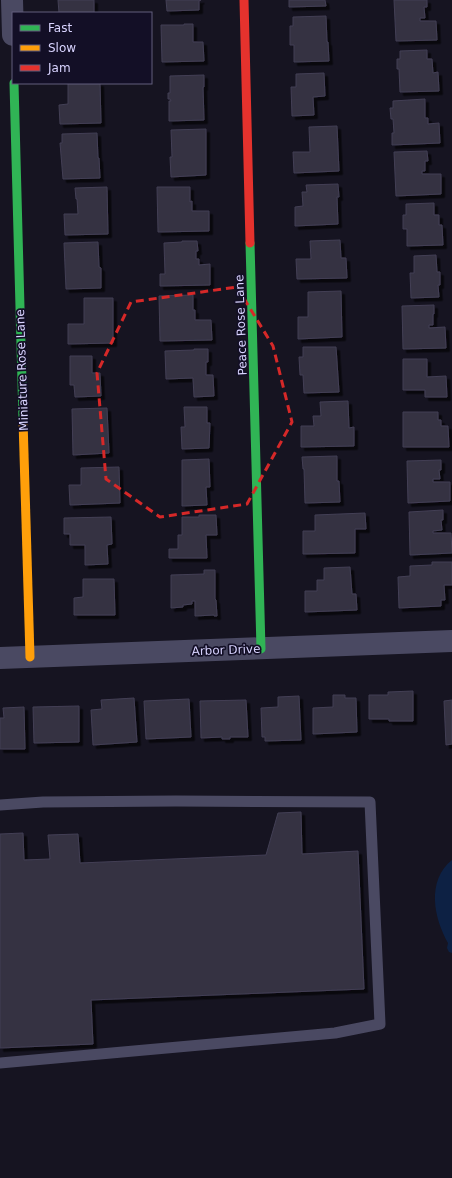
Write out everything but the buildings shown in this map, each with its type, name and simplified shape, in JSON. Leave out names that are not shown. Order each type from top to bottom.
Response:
[{"type":"street","points":[[12,0],[12,12]]},
{"type":"street","name":"Peace Rose Lane","points":[[244,0],[261,649]]},
{"type":"street","name":"Miniature Rose Lane","points":[[14,84],[30,657]]},
{"type":"street","name":"Arbor Drive","points":[[0,658],[452,641]]},
{"type":"lane","points":[[0,805],[43,802],[370,802],[380,1024],[335,1033],[0,1063]]},
{"type":"highlighted area","points":[[237,287],[273,346],[292,422],[247,504],[160,517],[106,479],[97,373],[131,302]]},
{"type":"water","points":[[452,860],[452,953],[449,952],[447,948],[448,943],[439,922],[435,900],[438,878]]},
{"type":"traffic: fast","points":[[14,84],[23,420]]},
{"type":"traffic: fast","points":[[250,243],[261,649]]},
{"type":"traffic: slow","points":[[23,420],[30,657]]},
{"type":"traffic: jam","points":[[244,0],[250,243]]}]
